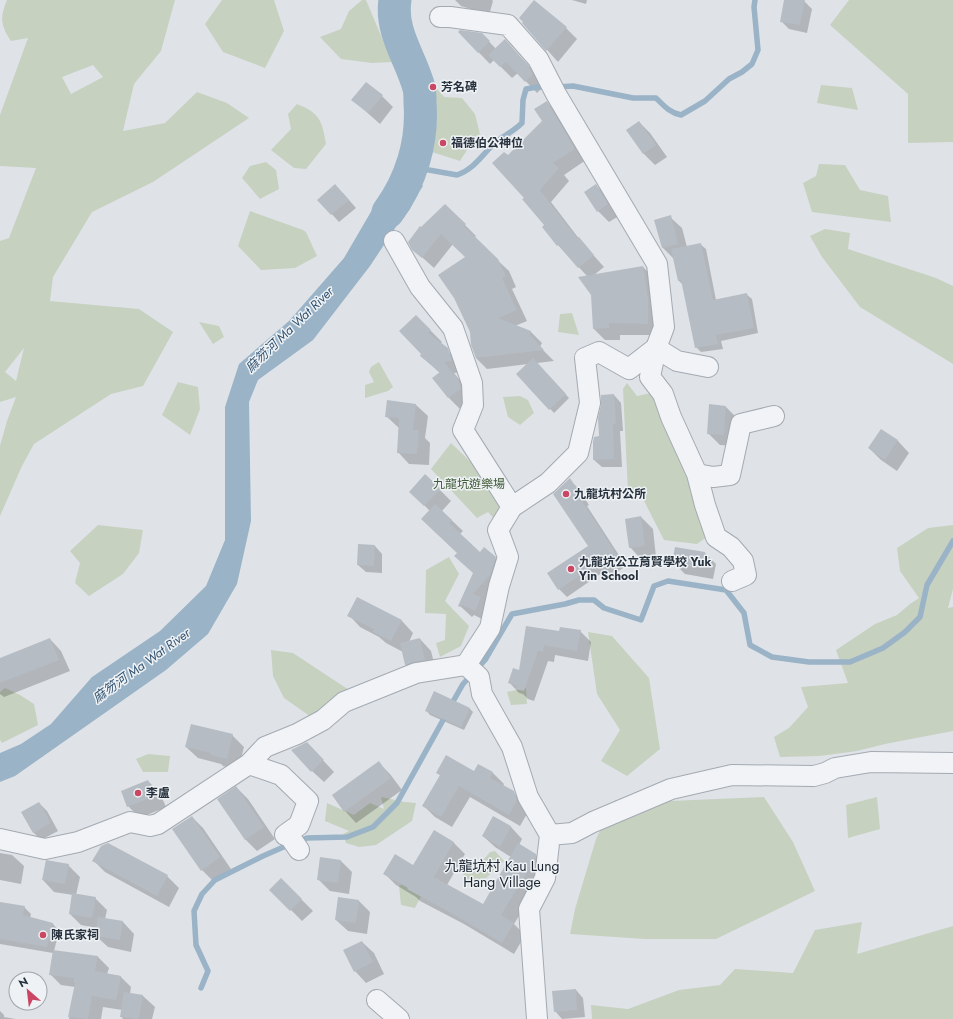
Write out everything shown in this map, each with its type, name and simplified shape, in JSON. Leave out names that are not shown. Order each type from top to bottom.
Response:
[{"type":"street","points":[[440,18],[450,17],[508,25],[538,59],[556,94],[657,264],[664,327],[656,348],[650,377],[663,394],[671,417],[696,474],[716,538],[731,547],[743,561],[746,575],[732,581]]},
{"type":"street","points":[[394,241],[420,287],[453,328],[472,383],[473,405],[463,430],[512,507]]},
{"type":"street","points":[[656,348],[677,361],[708,367]]},
{"type":"street","points":[[0,839],[45,849],[78,842],[130,822],[150,826],[158,824],[248,764],[265,747],[297,734],[323,720],[344,702],[416,673],[466,665],[490,628],[499,586],[508,557],[498,530],[512,507],[548,483],[578,453],[590,403],[585,358],[599,352],[629,369],[656,348]]},
{"type":"street","points":[[696,474],[713,477],[730,475],[741,424],[774,416]]},
{"type":"street","points":[[466,665],[479,677],[482,694],[512,747],[528,797],[550,836],[545,878],[529,909],[536,1019]]},
{"type":"street","points":[[550,836],[572,833],[593,822],[671,789],[732,775],[814,776],[835,768],[871,762],[953,763]]},
{"type":"street","points":[[248,764],[281,775],[308,801],[299,825],[285,835],[290,837],[299,850]]},
{"type":"street","points":[[377,1000],[399,1019]]},
{"type":"green space","points":[[7,0],[175,0],[161,51],[134,84],[123,131],[165,123],[197,92],[227,103],[249,118],[153,182],[92,212],[53,277],[50,301],[139,309],[173,332],[143,386],[111,394],[34,444],[22,466],[0,516],[0,446],[16,397],[0,402],[0,241],[9,238],[36,168],[0,166],[0,115],[28,38],[11,41],[2,21],[3,11]],"holes":[[[93,65],[103,77],[71,94],[62,77]],[[24,348],[16,381],[5,372]]]},
{"type":"green space","points":[[222,0],[274,0],[284,31],[265,68],[223,52],[205,24]]},
{"type":"green space","points":[[362,0],[366,0],[392,62],[372,63],[341,59],[320,37],[341,29],[349,11]]},
{"type":"green space","points":[[849,0],[953,0],[953,142],[908,143],[908,94],[830,25]]},
{"type":"green space","points":[[434,85],[444,97],[462,98],[475,114],[480,134],[470,140],[467,150],[460,161],[432,152],[433,147],[414,137],[409,109],[426,107],[427,98],[432,97],[430,86]]},
{"type":"green space","points":[[821,85],[852,88],[858,110],[817,103]]},
{"type":"green space","points":[[297,104],[311,111],[319,119],[326,144],[306,169],[294,168],[271,150],[291,129],[288,114]]},
{"type":"green space","points":[[266,162],[276,170],[279,189],[260,199],[242,178],[250,166]]},
{"type":"green space","points":[[819,164],[845,165],[860,190],[888,196],[891,222],[812,212],[803,183],[816,176]]},
{"type":"green space","points":[[250,211],[306,232],[317,256],[295,268],[261,270],[238,246]]},
{"type":"green space","points":[[825,229],[850,233],[848,249],[936,278],[953,286],[953,364],[860,307],[822,257],[810,236]]},
{"type":"green space","points":[[572,313],[579,335],[558,332],[560,314]]},
{"type":"green space","points":[[199,322],[219,326],[224,337],[213,344]]},
{"type":"green space","points":[[379,362],[393,387],[388,391],[365,398],[365,385],[374,382],[369,372],[371,367]]},
{"type":"green space","points":[[178,382],[198,387],[200,409],[190,435],[162,415]]},
{"type":"green space","points":[[627,383],[637,396],[656,392],[691,471],[708,536],[697,544],[664,540],[642,497],[628,492],[623,389]]},
{"type":"green space","points":[[520,396],[528,400],[534,413],[520,425],[508,417],[503,397]]},
{"type":"green space","name":"九龍坑遊樂場","points":[[451,443],[483,474],[505,515],[497,522],[488,512],[477,518],[431,469]]},
{"type":"green space","points":[[98,525],[143,530],[139,553],[123,574],[89,596],[75,583],[80,563],[70,551]]},
{"type":"green space","points":[[953,525],[953,589],[948,608],[953,607],[953,731],[857,751],[820,756],[780,757],[774,737],[789,728],[808,707],[801,687],[848,683],[836,650],[875,624],[897,615],[919,598],[900,571],[897,548],[928,528]]},
{"type":"green space","points":[[449,557],[459,574],[445,601],[469,626],[461,646],[440,657],[436,643],[445,640],[446,614],[425,613],[426,570]]},
{"type":"green space","points":[[588,632],[612,636],[649,678],[660,749],[627,776],[601,761],[620,730],[597,694]]},
{"type":"green space","points":[[271,650],[293,653],[349,690],[314,719],[284,698],[273,676]]},
{"type":"green space","points":[[5,688],[34,704],[38,725],[2,743],[0,740],[0,692]]},
{"type":"green space","points":[[526,688],[527,704],[511,705],[507,692]]},
{"type":"green space","points":[[148,754],[170,756],[168,772],[143,772],[136,759]]},
{"type":"green space","points":[[381,797],[416,803],[412,821],[376,845],[359,847],[346,843],[343,834],[349,831],[325,821],[327,803],[354,815],[370,803],[384,809]]},
{"type":"green space","points":[[764,797],[793,842],[815,891],[716,939],[645,939],[570,934],[575,909],[596,839],[615,800],[670,801]]},
{"type":"green space","points":[[877,797],[880,829],[848,838],[846,805]]},
{"type":"green space","points":[[495,851],[504,861],[481,883],[471,889],[459,866],[466,860],[480,864],[490,852]]},
{"type":"green space","points":[[406,882],[424,890],[415,908],[401,905],[399,886]]},
{"type":"green space","points":[[862,922],[857,954],[953,926],[953,1019],[592,1019],[591,1005],[628,1009],[679,990],[720,985],[735,969],[793,973],[815,930]]},
{"type":"water","points":[[400,162],[423,186],[370,266],[313,340],[258,380],[249,402],[251,521],[237,584],[208,634],[166,670],[15,776],[0,782],[0,753],[21,744],[51,724],[92,677],[160,631],[206,586],[225,540],[225,407],[239,364],[289,321],[344,258]]},
{"type":"building","points":[[534,0],[567,27],[546,51],[519,18]]},
{"type":"building","points":[[784,0],[805,0],[800,25],[780,22]]},
{"type":"building","points":[[460,30],[482,33],[490,41],[478,53],[458,32]]},
{"type":"building","points":[[505,39],[533,74],[525,82],[506,62],[500,67],[488,55]]},
{"type":"building","points":[[366,82],[383,95],[368,113],[351,100]]},
{"type":"building","points":[[547,101],[575,149],[553,163],[559,168],[540,190],[577,238],[579,237],[594,255],[578,268],[558,245],[557,246],[542,227],[544,225],[522,199],[524,198],[492,163],[504,152],[508,155],[542,121],[534,109]]},
{"type":"building","points":[[639,121],[656,145],[643,154],[626,130]]},
{"type":"building","points":[[335,184],[349,200],[331,215],[317,200]]},
{"type":"building","points":[[596,184],[608,204],[597,212],[584,192]]},
{"type":"building","points":[[445,204],[466,224],[464,226],[498,259],[506,276],[502,278],[517,310],[498,318],[531,331],[530,335],[544,350],[476,358],[471,345],[470,332],[454,298],[438,275],[465,257],[441,234],[422,258],[412,250],[408,242],[420,226],[421,227]]},
{"type":"building","points":[[671,215],[678,244],[662,248],[654,220]]},
{"type":"building","points":[[701,243],[713,300],[747,293],[754,328],[716,335],[718,344],[695,348],[681,280],[678,281],[671,249]]},
{"type":"building","points":[[643,266],[648,298],[648,324],[609,323],[609,328],[593,329],[591,295],[578,277]]},
{"type":"building","points":[[416,315],[431,330],[428,333],[448,348],[452,361],[444,362],[459,381],[461,389],[448,398],[432,378],[440,372],[420,356],[421,354],[399,331]]},
{"type":"building","points":[[533,358],[566,394],[549,410],[516,374]]},
{"type":"building","points":[[614,394],[616,424],[613,424],[614,459],[593,460],[594,437],[599,436],[598,418],[601,405],[601,395]]},
{"type":"building","points":[[387,400],[416,404],[413,430],[419,430],[417,454],[397,453],[399,418],[385,417]]},
{"type":"building","points":[[709,404],[726,406],[724,435],[707,434]]},
{"type":"building","points":[[881,429],[898,440],[885,460],[868,448]]},
{"type":"building","points":[[425,474],[441,489],[424,506],[409,492]]},
{"type":"building","points":[[570,478],[582,497],[580,498],[619,558],[603,569],[599,563],[558,590],[547,573],[588,546],[553,494]]},
{"type":"building","points":[[435,504],[452,520],[449,523],[480,552],[484,547],[496,557],[490,575],[473,594],[481,597],[475,611],[462,605],[460,607],[458,606],[473,573],[454,556],[457,553],[421,519]]},
{"type":"building","points":[[641,516],[645,546],[629,548],[625,519]]},
{"type":"building","points":[[358,544],[375,545],[374,566],[357,565]]},
{"type":"building","points":[[675,547],[705,552],[702,568],[672,563]]},
{"type":"building","points":[[357,597],[402,620],[391,641],[373,632],[374,629],[347,616]]},
{"type":"building","points":[[526,626],[559,631],[560,627],[581,630],[577,651],[544,645],[543,652],[538,651],[524,691],[516,689],[517,686],[508,683],[513,668],[519,670]]},
{"type":"building","points":[[50,638],[59,660],[0,683],[0,658]]},
{"type":"building","points":[[420,638],[425,660],[405,665],[400,643]]},
{"type":"building","points":[[434,691],[470,708],[461,727],[425,711]]},
{"type":"building","points":[[191,724],[233,734],[227,759],[211,755],[211,753],[185,747]]},
{"type":"building","points":[[307,742],[324,760],[311,772],[291,750]]},
{"type":"building","points":[[446,755],[474,771],[478,764],[493,772],[490,778],[514,791],[517,800],[509,815],[459,786],[441,817],[422,806],[440,775],[436,773]]},
{"type":"building","points":[[379,761],[391,778],[344,812],[332,795]]},
{"type":"building","name":"李盧","points":[[148,780],[155,796],[127,807],[121,791]]},
{"type":"building","points":[[236,786],[264,827],[245,840],[217,799]]},
{"type":"building","points":[[39,802],[51,823],[33,833],[21,812]]},
{"type":"building","points":[[192,816],[220,857],[201,871],[172,829]]},
{"type":"building","points":[[493,816],[511,826],[500,847],[482,836]]},
{"type":"building","points":[[434,830],[454,842],[434,877],[483,904],[518,843],[536,854],[536,858],[501,915],[514,923],[502,943],[383,874],[395,854],[413,865]]},
{"type":"building","points":[[108,843],[168,875],[157,896],[92,861],[101,846]]},
{"type":"building","points":[[320,857],[341,860],[338,883],[317,880]]},
{"type":"building","points":[[46,860],[69,864],[65,884],[42,880]]},
{"type":"building","points":[[281,878],[302,899],[290,911],[269,890]]},
{"type":"building","points":[[72,893],[96,897],[92,918],[69,914]]},
{"type":"building","points":[[338,897],[359,900],[356,923],[335,920]]},
{"type":"building","points":[[0,902],[25,906],[23,915],[53,923],[47,947],[0,939]]},
{"type":"building","points":[[98,917],[123,921],[120,940],[95,936]]},
{"type":"building","points":[[362,941],[373,962],[354,972],[343,950]]},
{"type":"building","points":[[53,950],[98,956],[95,971],[121,976],[116,1000],[92,996],[88,1019],[68,1017],[75,983],[74,978],[49,975]]},
{"type":"building","points":[[576,989],[577,1010],[554,1012],[552,991]]},
{"type":"building","points":[[124,992],[143,995],[139,1019],[120,1017]]},
{"type":"waterway","name":"麻笏河 Ma Wat River","points":[[388,212],[409,174],[414,160],[420,132],[419,88],[398,34],[394,12],[395,0]]},
{"type":"waterway","points":[[557,87],[573,86],[633,98],[656,98],[670,111],[681,115],[705,101],[729,79],[742,72],[752,64],[758,50],[754,7],[755,0]]},
{"type":"waterway","points":[[412,167],[457,175],[469,169],[497,141],[513,131],[522,123],[523,100],[526,89],[548,87]]},
{"type":"waterway","points":[[451,705],[463,684],[485,660],[512,614],[579,600],[594,600],[604,608],[641,620],[654,586],[668,581],[726,590],[744,613],[750,645],[772,657],[809,662],[850,662],[883,648],[905,632],[920,617],[927,585],[953,541]]},
{"type":"waterway","points":[[201,988],[208,971],[196,945],[194,911],[202,894],[215,880],[288,845],[307,838],[347,837],[373,827],[397,803],[447,713]]},
{"type":"place","name":"芳名碑","points":[[433,87]]},
{"type":"place","name":"福德伯公神位","points":[[443,143]]},
{"type":"place","name":"九龍坑村公所","points":[[566,494]]},
{"type":"place","name":"九龍坑公立育賢學校 Yuk Yin School","points":[[571,569]]},
{"type":"place","name":"李盧","points":[[138,793]]},
{"type":"place","name":"陳氏家祠","points":[[43,935]]},
{"type":"district","name":"九龍坑村 Kau Lung Hang Village","points":[[502,874]]}]
